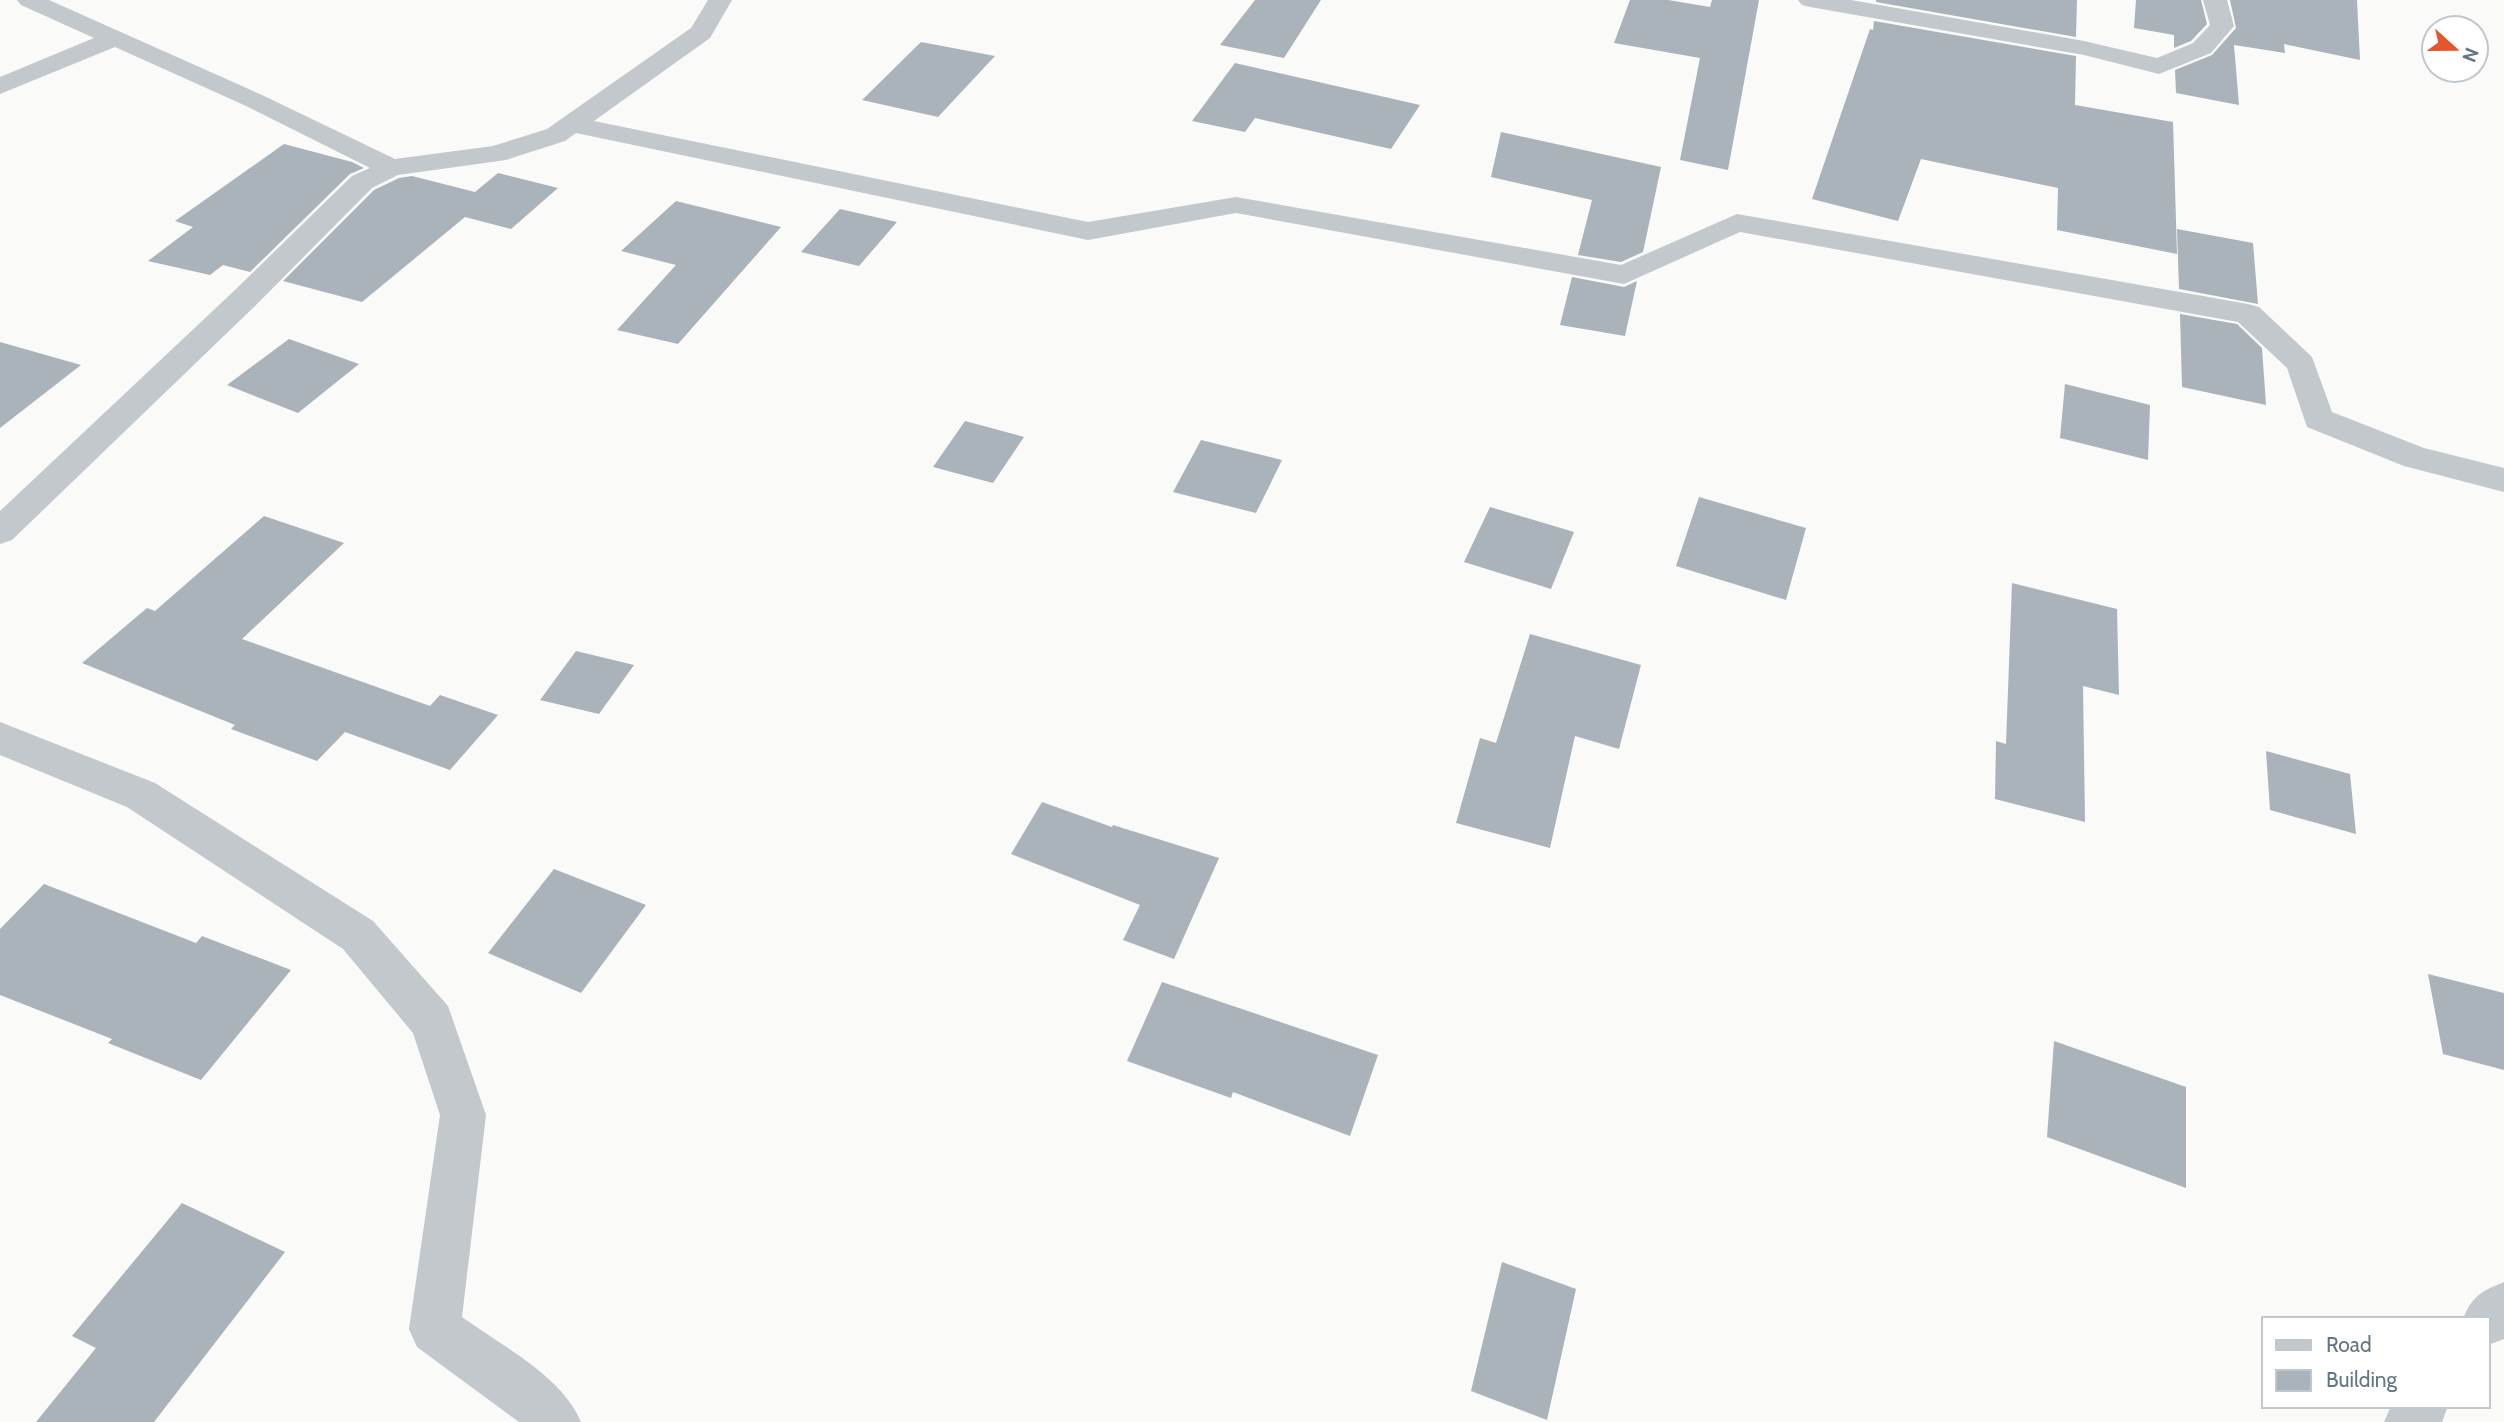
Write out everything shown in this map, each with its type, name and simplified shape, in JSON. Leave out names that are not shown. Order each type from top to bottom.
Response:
[{"type":"street","points":[[29,0],[253,100],[391,168]]},
{"type":"street","points":[[0,531],[246,297],[362,182],[391,168],[496,154],[556,135],[701,33],[720,0]]},
{"type":"street","points":[[1810,0],[2084,48],[2158,66],[2202,48],[2222,26],[2215,0]]},
{"type":"street","points":[[0,86],[114,39]]},
{"type":"street","points":[[572,124],[1088,230],[1236,205],[1624,275],[1737,223],[2248,314],[2301,364],[2318,419],[2416,458],[2504,480]]},
{"type":"street","points":[[0,738],[141,795],[358,936],[432,1021],[463,1115],[435,1329],[537,1403],[554,1422]]},
{"type":"street","points":[[2490,1318],[2504,1307]]},
{"type":"building","points":[[1255,0],[1321,0],[1284,58],[1220,45]]},
{"type":"building","points":[[1630,0],[1668,0],[1710,7],[1712,0],[1759,0],[1728,170],[1680,160],[1700,58],[1614,43]]},
{"type":"building","points":[[2077,0],[2076,37],[1876,2]]},
{"type":"building","points":[[2136,0],[2201,0],[2207,24],[2191,41],[2174,48],[2174,35],[2134,28]]},
{"type":"building","points":[[2230,0],[2357,0],[2360,60],[2284,44],[2285,53],[2234,45],[2239,105],[2176,93],[2175,70],[2212,55],[2236,28]]},
{"type":"building","points":[[1874,21],[2076,56],[2075,105],[2173,122],[2177,254],[2057,230],[2058,188],[1921,159],[1898,221],[1812,199]]},
{"type":"building","points":[[921,42],[995,56],[938,117],[862,100]]},
{"type":"building","points":[[1235,63],[1420,105],[1391,149],[1255,118],[1245,132],[1192,121]]},
{"type":"building","points":[[1501,132],[1661,167],[1643,252],[1621,262],[1578,255],[1592,200],[1491,177]]},
{"type":"building","points":[[284,144],[352,162],[364,168],[350,174],[250,272],[223,265],[210,275],[148,261],[193,227],[175,221]]},
{"type":"building","points":[[498,173],[558,188],[511,229],[465,217],[362,302],[283,281],[374,190],[399,178],[412,176],[475,192]]},
{"type":"building","points":[[676,201],[781,227],[678,344],[617,330],[676,265],[621,251]]},
{"type":"building","points":[[840,209],[897,222],[859,266],[801,252]]},
{"type":"building","points":[[2177,229],[2253,243],[2258,304],[2179,289]]},
{"type":"building","points":[[1572,277],[1624,287],[1637,281],[1625,336],[1560,325]]},
{"type":"building","points":[[2180,314],[2237,324],[2262,348],[2266,405],[2182,387]]},
{"type":"building","points":[[289,339],[359,364],[298,413],[227,385]]},
{"type":"building","points":[[0,342],[81,365],[0,428]]},
{"type":"building","points":[[2065,384],[2150,405],[2148,460],[2060,438]]},
{"type":"building","points":[[965,421],[1024,437],[993,483],[933,467]]},
{"type":"building","points":[[1201,440],[1282,460],[1256,513],[1173,492]]},
{"type":"building","points":[[1699,497],[1806,528],[1786,600],[1676,566]]},
{"type":"building","points":[[1490,507],[1574,532],[1551,589],[1464,562]]},
{"type":"building","points":[[264,516],[344,543],[242,639],[430,706],[440,695],[498,715],[450,770],[345,732],[317,761],[231,729],[235,725],[82,663],[147,608],[155,611]]},
{"type":"building","points":[[2012,583],[2117,609],[2119,695],[2083,686],[2085,822],[1995,799],[1996,741],[2006,744]]},
{"type":"building","points":[[1530,634],[1641,665],[1619,749],[1575,736],[1550,848],[1456,823],[1480,738],[1496,743]]},
{"type":"building","points":[[576,651],[634,665],[599,714],[540,700]]},
{"type":"building","points":[[2266,751],[2350,774],[2356,834],[2270,810]]},
{"type":"building","points":[[1042,802],[1112,827],[1113,825],[1219,858],[1174,959],[1123,940],[1140,905],[1011,854]]},
{"type":"building","points":[[554,869],[646,905],[581,993],[488,953]]},
{"type":"building","points":[[44,884],[196,943],[202,936],[291,970],[201,1080],[108,1043],[112,1039],[0,995],[0,929]]},
{"type":"building","points":[[2428,974],[2504,993],[2504,1070],[2443,1054]]},
{"type":"building","points":[[1162,982],[1378,1055],[1350,1136],[1233,1092],[1231,1098],[1127,1061]]},
{"type":"building","points":[[2054,1041],[2186,1087],[2186,1188],[2047,1137]]},
{"type":"building","points":[[182,1203],[285,1252],[154,1422],[36,1422],[96,1348],[72,1336]]},
{"type":"building","points":[[1502,1262],[1576,1289],[1547,1420],[1471,1391]]}]
